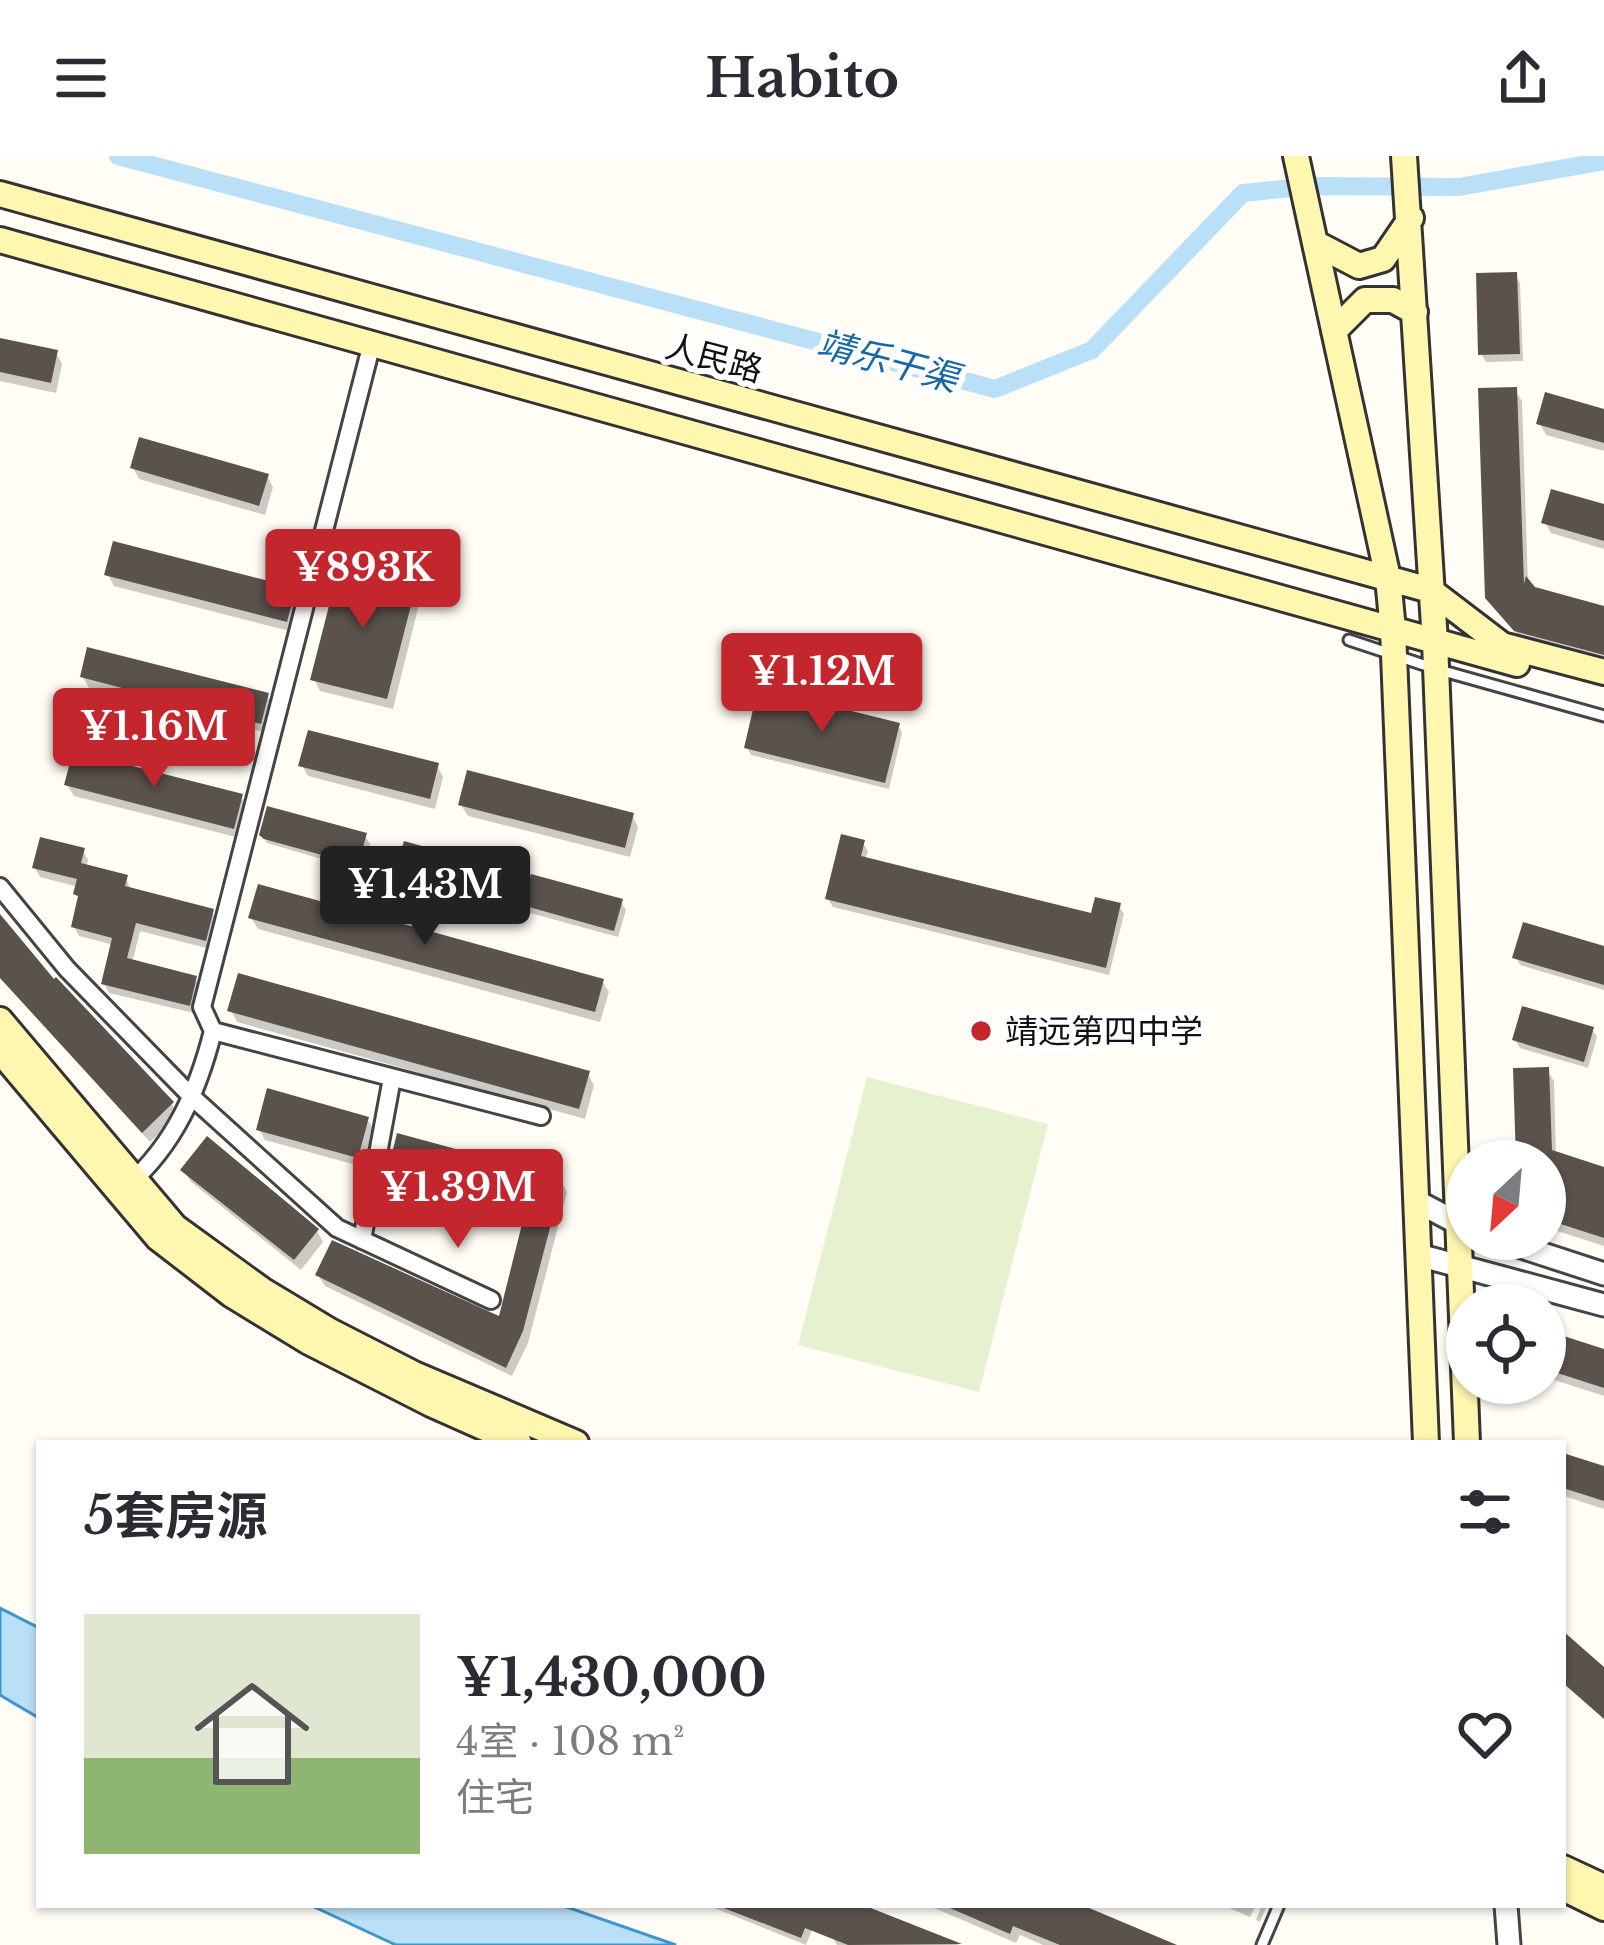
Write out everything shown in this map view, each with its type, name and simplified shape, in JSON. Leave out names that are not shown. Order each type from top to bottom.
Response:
[{"type":"main road","points":[[1296,156],[1388,578],[1426,1440]]},
{"type":"main road","points":[[1404,156],[1436,642],[1457,1140]]},
{"type":"main road","name":"人民路","points":[[0,194],[1430,590],[1502,645],[1604,672]]},
{"type":"main road","points":[[1313,234],[1360,266],[1383,259],[1410,208]]},
{"type":"main road","points":[[0,240],[1604,688]]},
{"type":"main road","points":[[1334,331],[1365,300],[1393,300],[1415,312]]},
{"type":"main road","points":[[0,1020],[127,1186],[158,1238],[232,1295],[330,1352],[431,1405],[512,1440]]},
{"type":"main road","points":[[0,1051],[127,1186],[262,1290],[414,1374],[569,1440]]},
{"type":"main road","points":[[1459,1260],[1467,1440]]},
{"type":"main road","points":[[1566,1869],[1604,1887]]},
{"type":"main road","points":[[1566,1889],[1604,1908]]},
{"type":"street","points":[[127,1186],[164,1149],[191,1096],[213,1031],[202,1007],[372,343]]},
{"type":"street","points":[[0,887],[68,969],[191,1096],[337,1228],[490,1300]]},
{"type":"street","points":[[213,1031],[541,1116]]},
{"type":"street","points":[[362,1240],[392,1078]]},
{"type":"street","points":[[1418,1202],[1446,1217]]},
{"type":"street","points":[[1418,1255],[1604,1305]]},
{"type":"street","points":[[1561,1260],[1604,1274]]},
{"type":"street","points":[[1506,1908],[1509,1945]]},
{"type":"lane","points":[[1349,640],[1604,716]]},
{"type":"lane","points":[[1262,1945],[1278,1908]]},
{"type":"green space","points":[[867,1077],[1048,1124],[979,1392],[798,1345]]},
{"type":"water","points":[[0,1608],[36,1626],[36,1716],[0,1695]]},
{"type":"water","points":[[316,1908],[570,1908],[676,1945],[396,1945]]},
{"type":"building","points":[[1517,272],[1520,354],[1478,355],[1476,273]]},
{"type":"building","points":[[0,338],[58,350],[51,383],[0,372]]},
{"type":"building","points":[[1517,387],[1524,584],[1526,576],[1535,587],[1604,606],[1604,655],[1514,631],[1485,598],[1478,388]]},
{"type":"building","points":[[1545,392],[1604,409],[1604,443],[1536,424]]},
{"type":"building","points":[[139,437],[269,474],[259,506],[130,468]]},
{"type":"building","points":[[1551,489],[1604,504],[1604,541],[1541,523]]},
{"type":"building","points":[[113,541],[296,588],[287,622],[104,575]]},
{"type":"building","points":[[340,563],[417,582],[387,699],[310,680]]},
{"type":"building","points":[[87,647],[269,693],[261,724],[80,677]]},
{"type":"building","points":[[758,688],[900,723],[885,783],[744,748]]},
{"type":"building","points":[[308,730],[439,763],[430,799],[298,766]]},
{"type":"building","points":[[73,751],[243,794],[234,829],[64,785]]},
{"type":"building","points":[[467,770],[634,813],[625,848],[458,805]]},
{"type":"building","points":[[267,806],[367,833],[358,865],[264,839],[259,835]]},
{"type":"building","points":[[841,834],[865,840],[861,856],[1091,913],[1095,897],[1121,903],[1106,968],[825,899]]},
{"type":"building","points":[[40,837],[85,848],[81,863],[128,875],[125,886],[214,909],[206,941],[136,923],[127,958],[197,976],[190,1006],[101,984],[112,938],[71,927],[77,879],[32,868]]},
{"type":"building","points":[[404,841],[494,866],[486,896],[395,871]]},
{"type":"building","points":[[531,874],[623,899],[614,931],[522,905]]},
{"type":"building","points":[[258,884],[604,979],[595,1012],[248,918]]},
{"type":"building","points":[[0,914],[54,979],[174,1102],[142,1133],[0,978]]},
{"type":"building","points":[[1523,922],[1604,946],[1604,985],[1512,958]]},
{"type":"building","points":[[238,973],[590,1071],[579,1109],[227,1011]]},
{"type":"building","points":[[1522,1006],[1594,1027],[1584,1062],[1512,1040]]},
{"type":"building","points":[[1549,1067],[1552,1140],[1515,1140],[1513,1068]]},
{"type":"building","points":[[267,1088],[369,1117],[358,1158],[256,1130]]},
{"type":"building","points":[[397,1133],[563,1178],[523,1331],[506,1368],[315,1275],[332,1240],[499,1316],[526,1208],[388,1170]]},
{"type":"building","points":[[207,1136],[319,1229],[294,1260],[180,1170]]},
{"type":"building","points":[[1566,1155],[1604,1167],[1604,1238],[1566,1226]]},
{"type":"building","points":[[1566,1337],[1604,1349],[1604,1388],[1566,1376]]},
{"type":"building","points":[[1566,1454],[1604,1466],[1604,1501],[1566,1489]]},
{"type":"building","points":[[1566,1634],[1604,1667],[1604,1719],[1566,1686]]},
{"type":"building","points":[[724,1908],[871,1908],[962,1944],[848,1945],[805,1928],[801,1938]]},
{"type":"building","points":[[950,1908],[1089,1908],[1177,1945],[1060,1945],[1013,1926],[1010,1934]]},
{"type":"waterway","name":"靖乐干渠","points":[[118,156],[995,389],[1092,350],[1243,193],[1310,186],[1459,187],[1604,161]]},
{"type":"place","name":"靖远第四中学","points":[[981,1031]]}]
